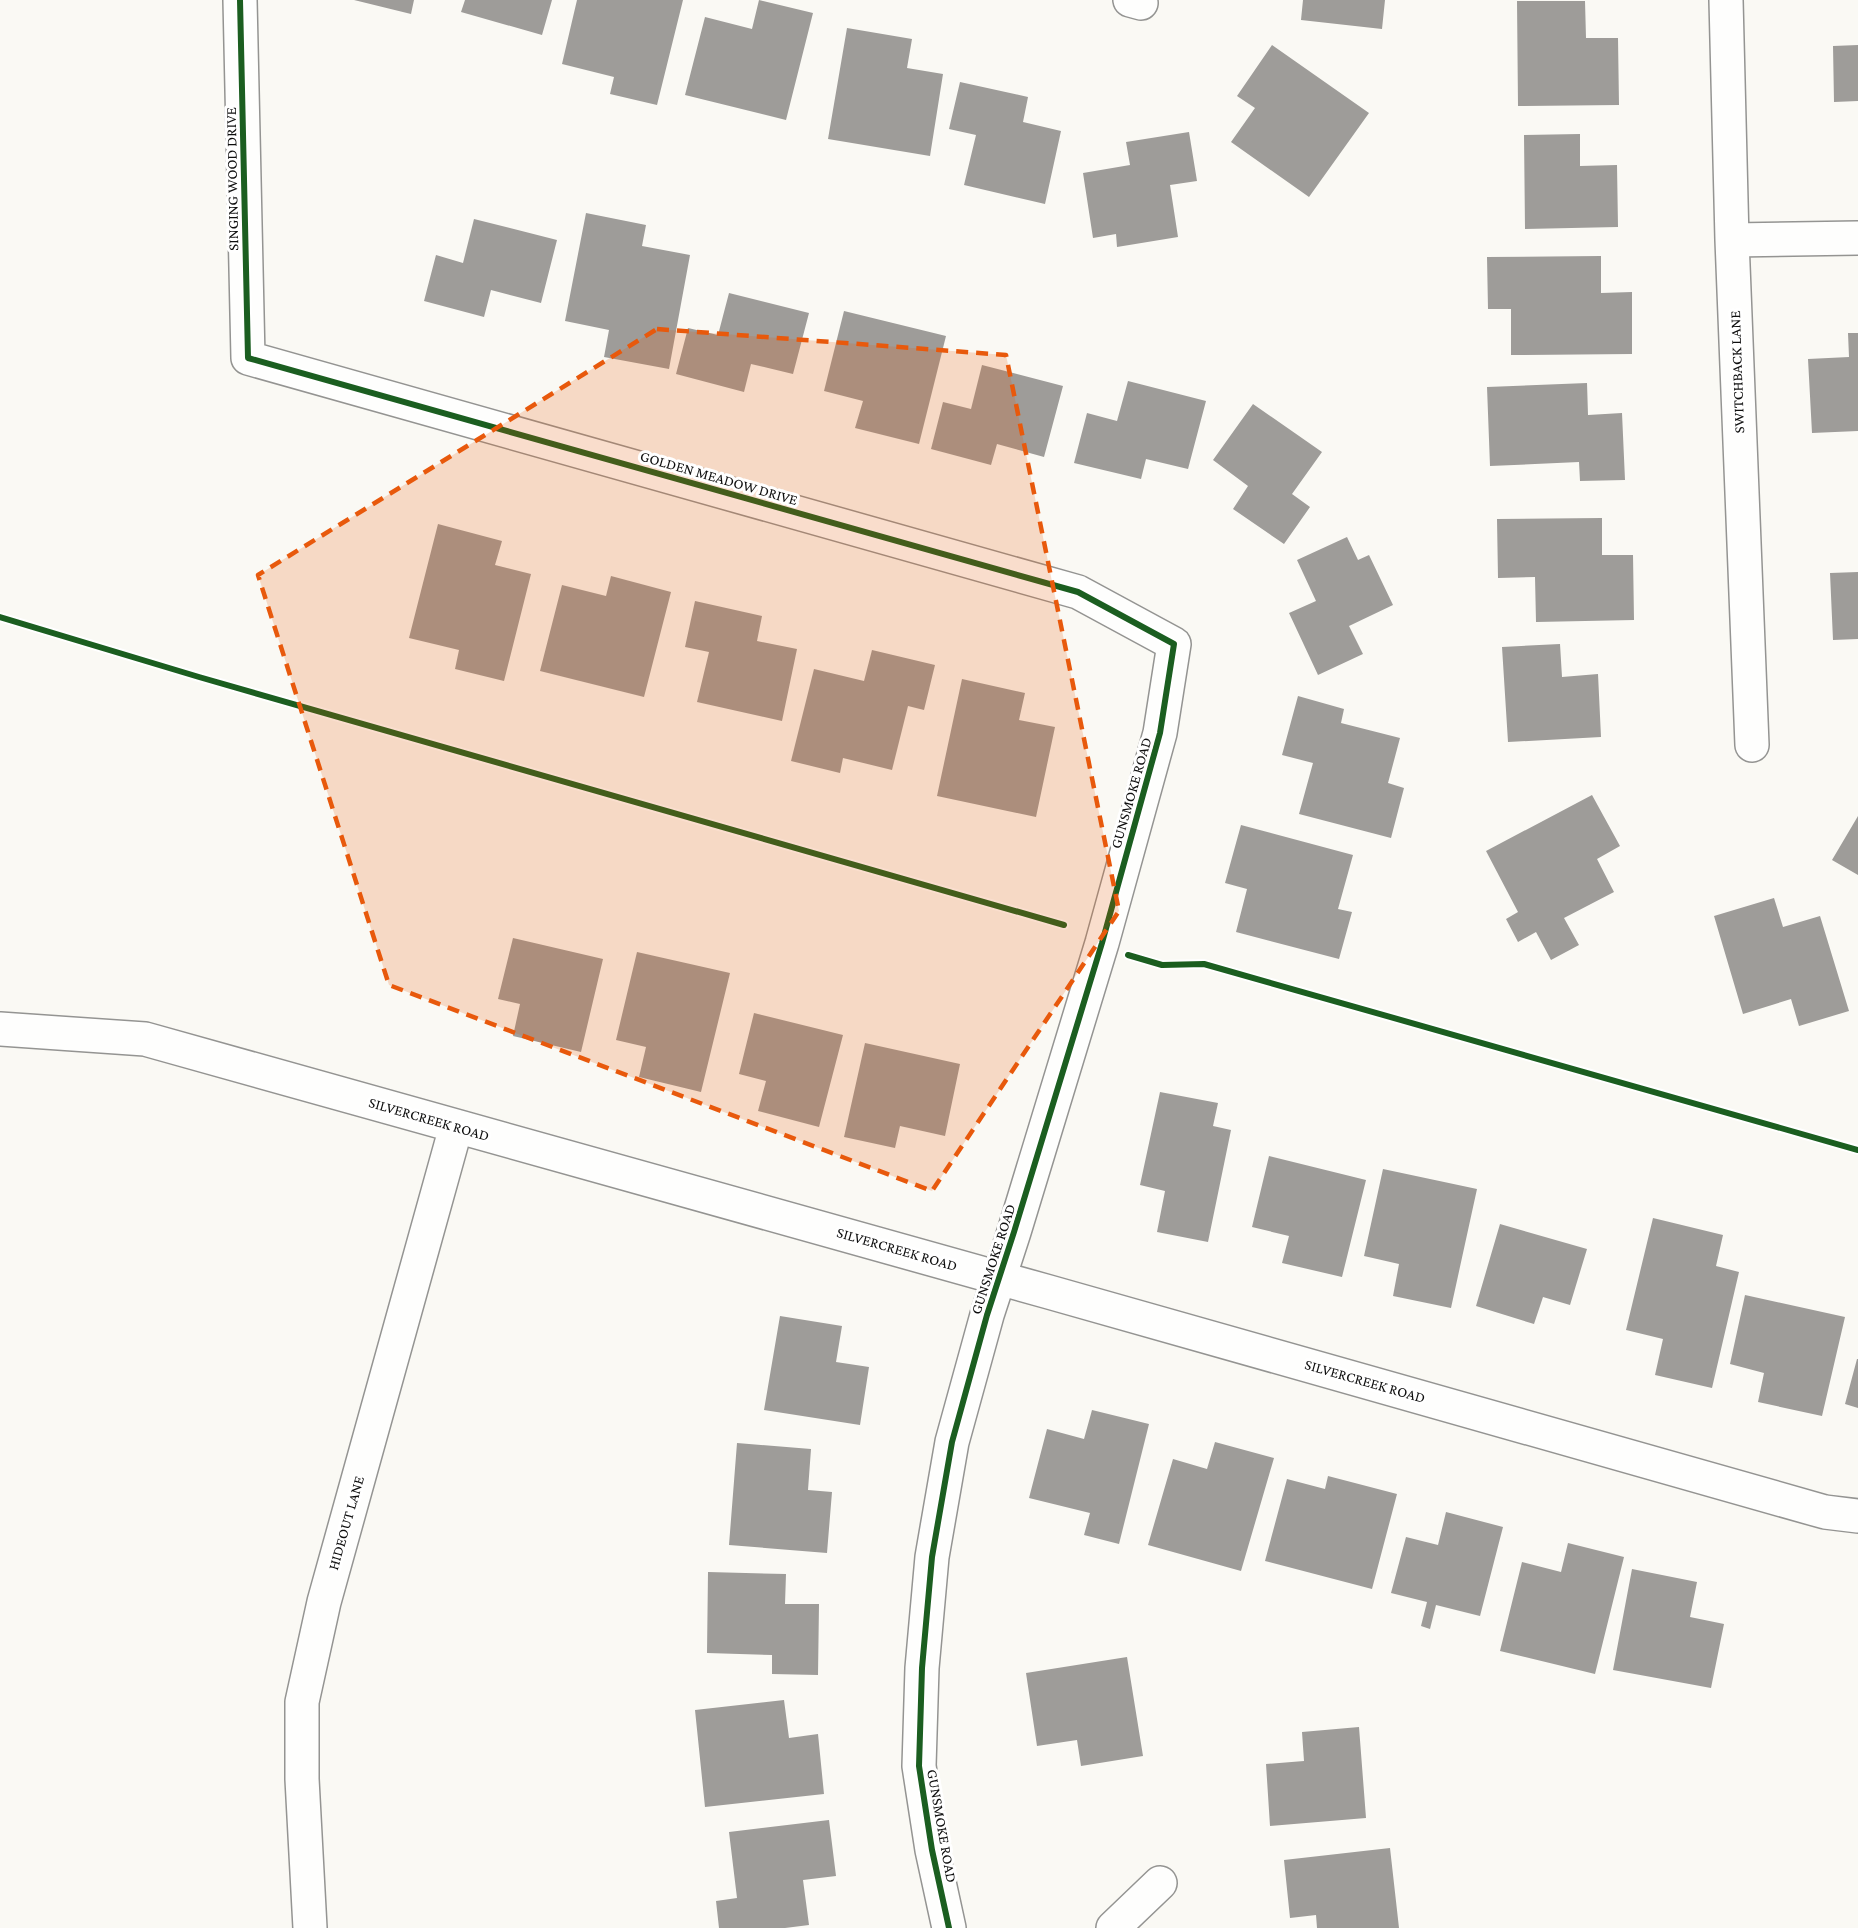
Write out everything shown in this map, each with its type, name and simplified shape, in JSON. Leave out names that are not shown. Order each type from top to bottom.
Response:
[{"type":"street","name":"SINGING WOOD DRIVE","points":[[240,0],[248,358]]},
{"type":"street","name":"SWITCHBACK LANE","points":[[1726,0],[1732,240],[1752,745]]},
{"type":"street","points":[[1732,240],[1858,238]]},
{"type":"street","name":"GOLDEN MEADOW DRIVE","points":[[248,358],[1078,592],[1174,644]]},
{"type":"street","name":"GUNSMOKE ROAD","points":[[949,1928],[932,1850],[919,1766],[922,1668],[932,1557],[952,1442],[987,1315],[1102,943],[1157,744],[1174,644]]},
{"type":"street","name":"SILVERCREEK ROAD","points":[[0,1029],[145,1040],[1826,1512],[1858,1516]]},
{"type":"street","name":"HIDEOUT LANE","points":[[310,1928],[302,1779],[303,1702],[324,1602],[456,1127]]},
{"type":"street","points":[[1113,1928],[1160,1883]]},
{"type":"highlighted area","points":[[657,329],[1006,355],[1119,911],[932,1191],[389,985],[258,575]]},
{"type":"building","points":[[354,0],[414,0],[411,14]]},
{"type":"building","points":[[465,0],[552,0],[542,35],[461,12]]},
{"type":"building","points":[[577,0],[683,0],[657,105],[610,94],[614,77],[562,64]]},
{"type":"building","points":[[759,0],[813,13],[786,120],[685,95],[705,17],[752,29]]},
{"type":"building","points":[[1303,0],[1385,0],[1382,29],[1301,20]]},
{"type":"building","points":[[1517,1],[1585,1],[1586,38],[1618,38],[1619,105],[1518,106]]},
{"type":"building","points":[[847,28],[912,39],[907,68],[943,74],[930,156],[828,139]]},
{"type":"building","points":[[1272,45],[1369,113],[1309,197],[1231,142],[1255,108],[1237,96]]},
{"type":"building","points":[[1858,45],[1858,101],[1834,102],[1833,46]]},
{"type":"building","points":[[960,82],[1028,97],[1023,122],[1061,131],[1045,204],[964,185],[976,135],[949,129]]},
{"type":"building","points":[[1189,132],[1197,181],[1170,185],[1178,237],[1117,247],[1116,234],[1093,238],[1083,173],[1130,165],[1126,142]]},
{"type":"building","points":[[1580,134],[1580,166],[1617,165],[1618,227],[1525,229],[1524,135]]},
{"type":"building","points":[[586,213],[646,225],[642,246],[690,255],[669,369],[604,357],[609,330],[565,321]]},
{"type":"building","points":[[474,219],[557,240],[541,303],[491,290],[484,317],[424,301],[436,255],[463,263]]},
{"type":"building","points":[[1601,256],[1601,293],[1632,292],[1632,354],[1511,355],[1511,309],[1488,309],[1487,257]]},
{"type":"building","points":[[729,293],[809,313],[793,374],[751,364],[744,392],[676,374],[688,328],[718,335]]},
{"type":"building","points":[[844,311],[946,336],[919,444],[855,428],[863,401],[824,391]]},
{"type":"building","points":[[1848,333],[1858,333],[1858,431],[1812,433],[1808,359],[1849,357]]},
{"type":"building","points":[[982,365],[1063,386],[1044,457],[997,444],[991,465],[931,449],[943,402],[971,409]]},
{"type":"building","points":[[1128,381],[1206,401],[1188,469],[1146,459],[1141,479],[1074,463],[1087,413],[1117,421]]},
{"type":"building","points":[[1587,383],[1588,415],[1622,413],[1625,480],[1580,481],[1579,462],[1490,466],[1487,387]]},
{"type":"building","points":[[1253,404],[1322,452],[1292,494],[1310,507],[1284,544],[1233,509],[1248,486],[1213,460]]},
{"type":"building","points":[[1602,518],[1602,555],[1633,555],[1634,620],[1536,622],[1535,577],[1498,578],[1497,519]]},
{"type":"building","points":[[438,524],[502,541],[495,565],[531,574],[504,681],[455,669],[459,650],[409,638]]},
{"type":"building","points":[[1347,537],[1358,560],[1369,555],[1393,605],[1349,626],[1363,654],[1318,675],[1289,613],[1316,601],[1297,560]]},
{"type":"building","points":[[1858,572],[1858,639],[1833,640],[1830,573]]},
{"type":"building","points":[[611,576],[671,592],[644,697],[540,671],[562,585],[606,596]]},
{"type":"building","points":[[695,601],[762,616],[757,641],[797,649],[782,721],[697,702],[709,652],[685,647]]},
{"type":"building","points":[[1560,644],[1562,677],[1598,674],[1601,737],[1508,742],[1502,647]]},
{"type":"building","points":[[872,650],[935,665],[924,710],[908,706],[892,770],[843,758],[840,773],[791,761],[814,669],[864,681]]},
{"type":"building","points":[[962,679],[1025,693],[1019,720],[1055,727],[1036,817],[937,796]]},
{"type":"building","points":[[1298,696],[1344,709],[1341,723],[1400,738],[1388,783],[1404,788],[1391,838],[1299,814],[1313,763],[1282,755]]},
{"type":"building","points":[[1592,795],[1620,846],[1597,859],[1614,892],[1564,918],[1579,945],[1551,960],[1536,932],[1518,942],[1506,919],[1518,912],[1486,851]]},
{"type":"building","points":[[1858,816],[1858,875],[1832,860]]},
{"type":"building","points":[[1241,825],[1353,855],[1338,909],[1352,912],[1339,959],[1236,932],[1247,889],[1225,883]]},
{"type":"building","points":[[1774,898],[1783,927],[1820,916],[1849,1011],[1799,1026],[1791,999],[1743,1014],[1714,916]]},
{"type":"building","points":[[513,938],[603,959],[581,1052],[513,1036],[520,1004],[498,999]]},
{"type":"building","points":[[637,952],[730,973],[701,1092],[639,1077],[646,1047],[616,1040]]},
{"type":"building","points":[[754,1013],[843,1035],[819,1127],[758,1111],[766,1081],[739,1074]]},
{"type":"building","points":[[865,1043],[960,1064],[945,1136],[900,1126],[895,1148],[844,1137]]},
{"type":"building","points":[[1160,1092],[1218,1103],[1213,1126],[1231,1130],[1208,1242],[1157,1232],[1165,1191],[1140,1185]]},
{"type":"building","points":[[1269,1156],[1366,1180],[1342,1277],[1282,1263],[1289,1236],[1252,1227]]},
{"type":"building","points":[[1383,1169],[1477,1189],[1451,1308],[1393,1296],[1399,1264],[1364,1256]]},
{"type":"building","points":[[1653,1218],[1723,1235],[1716,1266],[1739,1272],[1712,1388],[1655,1375],[1663,1339],[1626,1330]]},
{"type":"building","points":[[1500,1224],[1587,1249],[1570,1305],[1543,1297],[1534,1324],[1476,1306]]},
{"type":"building","points":[[1745,1295],[1845,1317],[1822,1416],[1758,1402],[1764,1373],[1730,1364]]},
{"type":"building","points":[[780,1316],[842,1326],[836,1362],[869,1367],[860,1425],[764,1410]]},
{"type":"building","points":[[1858,1359],[1858,1408],[1845,1404]]},
{"type":"building","points":[[1092,1410],[1149,1424],[1119,1544],[1084,1535],[1090,1513],[1029,1498],[1047,1429],[1084,1439]]},
{"type":"building","points":[[1215,1442],[1274,1458],[1241,1571],[1148,1545],[1173,1459],[1207,1469]]},
{"type":"building","points":[[737,1443],[811,1449],[808,1490],[832,1492],[827,1553],[729,1545]]},
{"type":"building","points":[[1328,1476],[1397,1494],[1372,1589],[1265,1561],[1287,1479],[1325,1489]]},
{"type":"building","points":[[1446,1512],[1503,1527],[1480,1616],[1436,1605],[1430,1629],[1421,1626],[1427,1602],[1391,1593],[1406,1537],[1438,1545]]},
{"type":"building","points":[[1568,1543],[1624,1557],[1595,1674],[1500,1651],[1522,1562],[1561,1572]]},
{"type":"building","points":[[1632,1569],[1697,1582],[1690,1617],[1724,1624],[1711,1688],[1613,1670]]},
{"type":"building","points":[[708,1572],[786,1574],[785,1604],[819,1604],[818,1675],[772,1674],[772,1655],[707,1653]]},
{"type":"building","points":[[1127,1657],[1143,1756],[1081,1766],[1077,1740],[1037,1746],[1026,1673]]},
{"type":"building","points":[[784,1700],[789,1738],[818,1734],[824,1794],[705,1807],[695,1710]]},
{"type":"building","points":[[1359,1727],[1366,1818],[1270,1826],[1266,1764],[1304,1761],[1302,1732]]},
{"type":"building","points":[[829,1820],[836,1876],[803,1880],[809,1925],[785,1928],[719,1928],[716,1901],[737,1898],[729,1832]]},
{"type":"building","points":[[1390,1848],[1399,1928],[1317,1928],[1316,1915],[1290,1918],[1284,1860]]},
{"type":"cycle path","points":[[240,0],[248,358],[1078,592],[1174,644],[1160,733],[1102,943],[987,1315],[952,1442],[932,1557],[922,1668],[919,1766],[932,1850],[949,1928]]},
{"type":"cycle path","points":[[0,617],[199,677],[1064,925]]},
{"type":"cycle path","points":[[1128,955],[1162,965],[1204,964],[1858,1150]]}]
